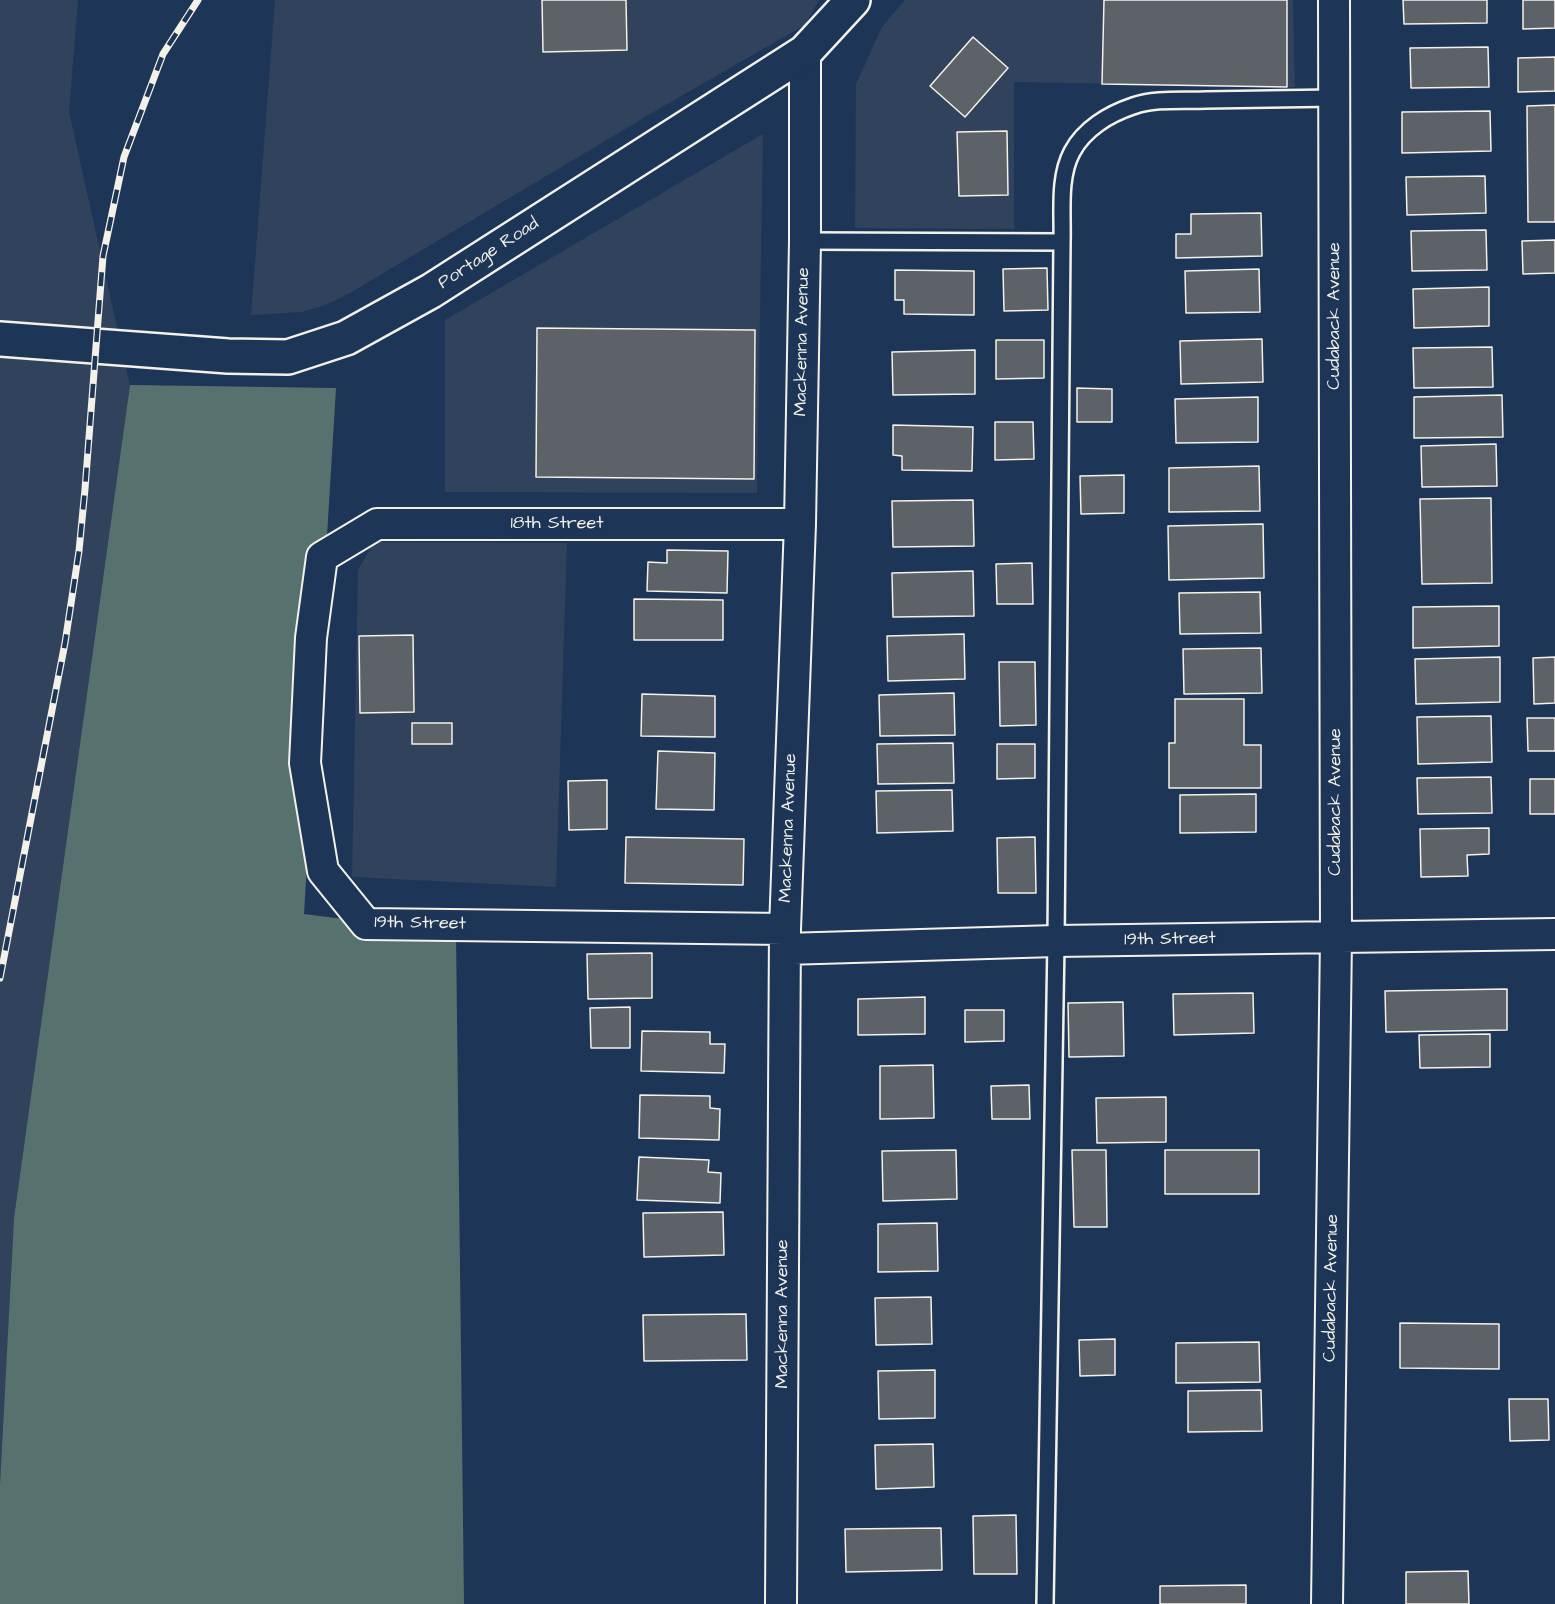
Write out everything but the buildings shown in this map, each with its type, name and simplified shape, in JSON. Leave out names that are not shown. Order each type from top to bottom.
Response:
[{"type":"street","name":"Portage Road","points":[[0,339],[228,356],[288,357],[346,339],[431,291],[805,52],[853,0]]},
{"type":"street","name":"Cudaback Avenue","points":[[1328,1604],[1336,938],[1334,0]]},
{"type":"street","name":"Mackenna Avenue","points":[[782,1604],[785,939],[800,524],[805,241],[805,52]]},
{"type":"street","name":"18th Street","points":[[322,557],[377,524],[800,524]]},
{"type":"street","name":"19th Street","points":[[322,557],[311,638],[305,763],[323,871],[366,924],[785,939],[1056,941],[1555,934]]},
{"type":"lane","points":[[1045,1604],[1056,941],[1062,242],[1066,166],[1072,151],[1095,125],[1134,105],[1163,101],[1334,98]]},
{"type":"lane","points":[[805,241],[1062,242]]},
{"type":"shaded area","points":[[0,0],[78,0],[69,112],[130,385],[14,1218],[0,1484]]},
{"type":"shaded area","points":[[275,0],[819,0],[805,25],[662,107],[350,293],[328,304],[302,312],[251,315]]},
{"type":"shaded area","points":[[905,0],[1293,0],[1295,87],[1014,82],[1014,229],[855,228],[856,84],[882,27]]},
{"type":"shaded area","points":[[763,134],[757,493],[445,492],[445,320]]},
{"type":"shaded area","points":[[374,542],[567,543],[556,887],[352,877],[358,570]]},
{"type":"green space","points":[[130,385],[336,388],[304,914],[456,933],[464,1604],[0,1604],[0,1484],[14,1218]]},
{"type":"railway","points":[[0,978],[65,643],[79,551],[103,256],[124,157],[163,54],[198,0]]}]
